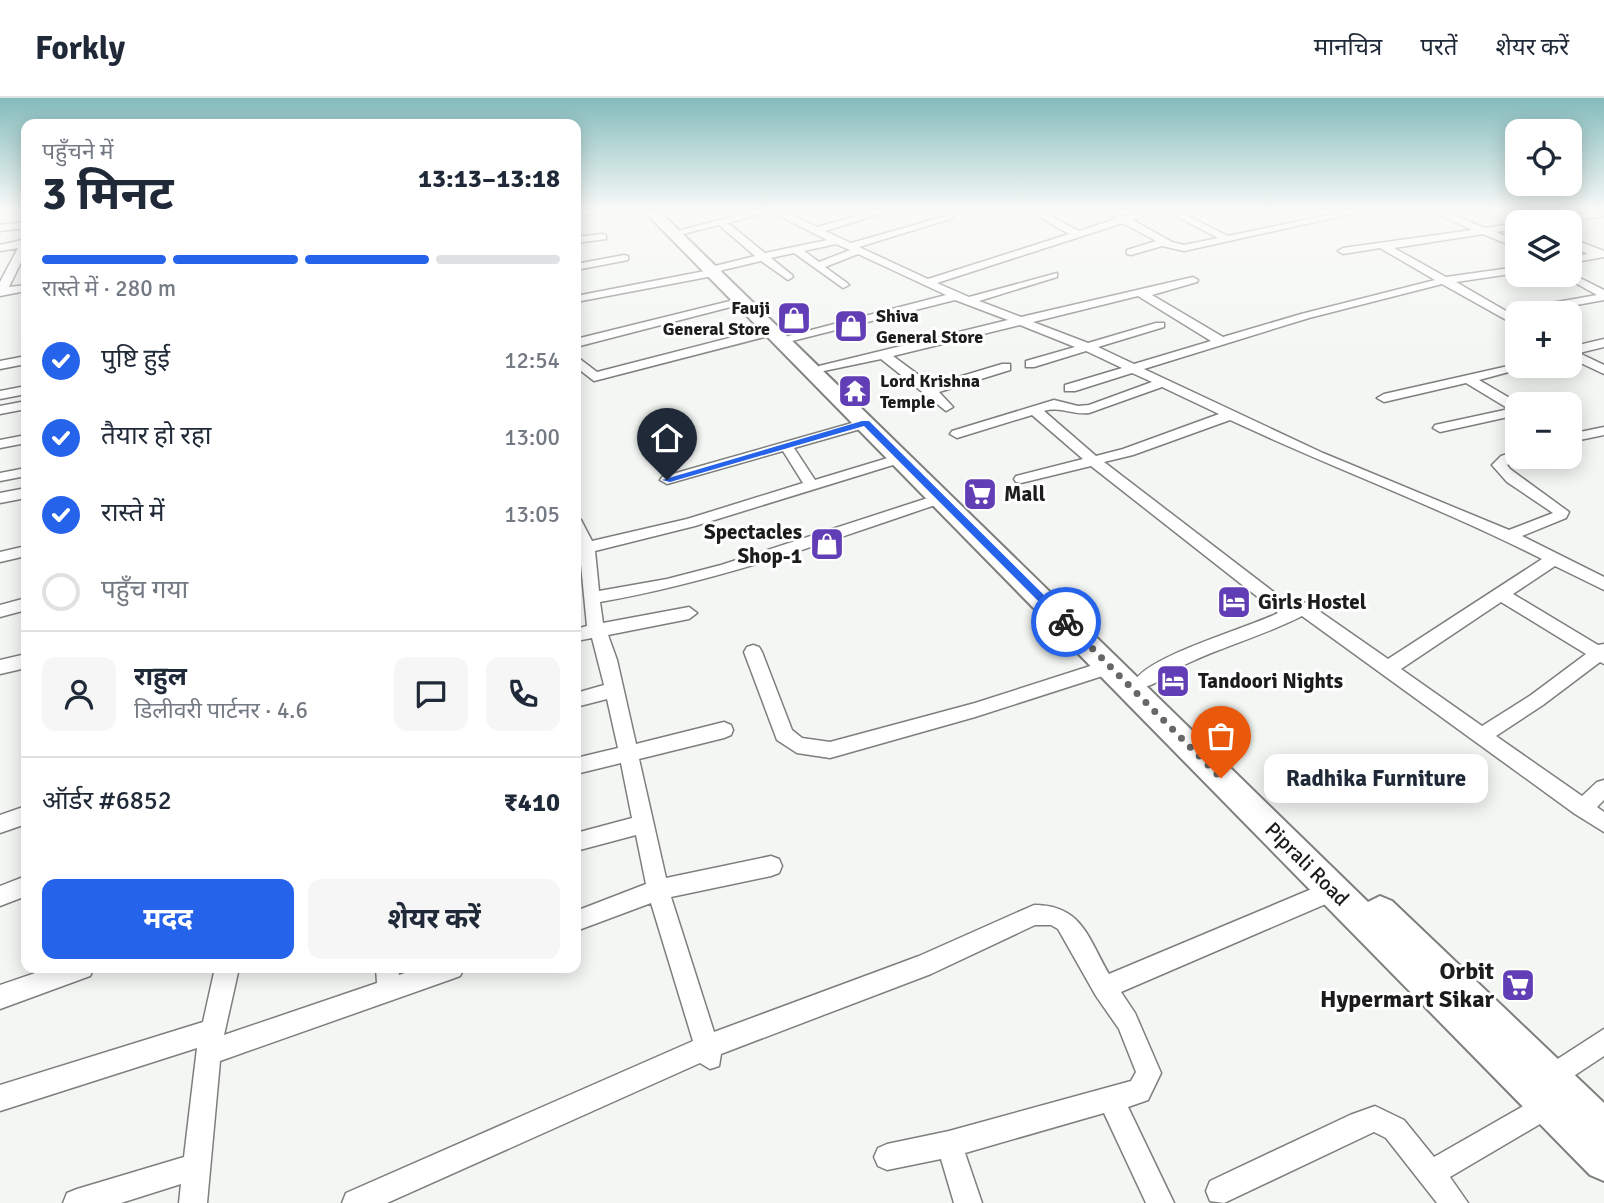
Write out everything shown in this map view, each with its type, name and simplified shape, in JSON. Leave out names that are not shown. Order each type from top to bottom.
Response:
[{"type":"main road","name":"Piprali Road","points":[[709,264],[741,301],[782,335],[866,423],[1334,890],[1549,1091],[1604,1161]]},
{"type":"main road","points":[[711,264],[1144,681],[1549,1091],[1604,1129]]},
{"type":"street","points":[[581,298],[739,264]]},
{"type":"street","points":[[771,264],[788,277]]},
{"type":"street","points":[[814,264],[843,285]]},
{"type":"street","points":[[817,266],[822,264]]},
{"type":"street","points":[[888,264],[1020,323],[1085,346],[1318,456],[1509,536],[1604,584]]},
{"type":"street","points":[[928,282],[985,264]]},
{"type":"street","points":[[1412,264],[1504,315],[1604,295]]},
{"type":"street","points":[[6,268],[0,292],[21,289]]},
{"type":"street","points":[[1070,388],[1135,370],[1220,341],[1442,281],[1505,272]]},
{"type":"street","points":[[581,365],[594,377],[962,298],[1053,275]]},
{"type":"street","points":[[823,369],[1020,323],[1128,293],[1145,293],[1193,279]]},
{"type":"street","points":[[1582,283],[1604,295]]},
{"type":"street","points":[[1145,293],[1220,341]]},
{"type":"street","points":[[581,342],[741,301]]},
{"type":"street","points":[[1030,364],[1160,325]]},
{"type":"street","points":[[1582,349],[1604,343]]},
{"type":"street","points":[[884,355],[930,390],[946,407]]},
{"type":"street","points":[[1582,358],[1604,370]]},
{"type":"street","points":[[0,365],[21,361]]},
{"type":"street","points":[[930,390],[1006,367]]},
{"type":"street","points":[[1384,398],[1505,371]]},
{"type":"street","points":[[1468,379],[1505,402]]},
{"type":"street","points":[[957,434],[1063,403],[1076,410],[1090,408],[1162,383]]},
{"type":"street","points":[[0,395],[21,391]]},
{"type":"street","points":[[0,410],[21,406]]},
{"type":"street","points":[[1035,411],[1094,462],[1291,614]]},
{"type":"street","points":[[1440,428],[1505,412]]},
{"type":"street","points":[[1021,480],[1094,462],[1230,415]]},
{"type":"street","points":[[667,480],[866,423]]},
{"type":"street","points":[[1582,436],[1604,431]]},
{"type":"street","points":[[0,458],[3,444],[21,440]]},
{"type":"street","points":[[786,446],[813,487]]},
{"type":"street","points":[[709,1052],[658,890],[614,690],[593,618],[582,549],[690,523],[901,458]]},
{"type":"street","points":[[1505,459],[1499,465],[1509,477],[1561,512],[1560,515],[1509,536]]},
{"type":"street","points":[[0,477],[21,473]]},
{"type":"street","points":[[0,498],[21,494]]},
{"type":"street","points":[[591,597],[667,585],[726,570],[942,498]]},
{"type":"street","points":[[0,557],[21,552]]},
{"type":"street","points":[[1387,670],[1556,558]]},
{"type":"street","points":[[1480,736],[1602,653],[1501,595]]},
{"type":"street","points":[[0,611],[21,605]]},
{"type":"street","points":[[1144,681],[1158,670],[1303,608],[1604,824]]},
{"type":"street","points":[[581,634],[689,612]]},
{"type":"street","points":[[753,652],[785,735],[797,745],[831,750],[975,710],[1109,667]]},
{"type":"street","points":[[0,667],[21,662]]},
{"type":"street","points":[[581,699],[614,690]]},
{"type":"street","points":[[581,765],[724,730]]},
{"type":"street","points":[[1582,808],[1604,788]]},
{"type":"street","points":[[0,824],[21,817]]},
{"type":"street","points":[[581,841],[643,824]]},
{"type":"street","points":[[581,919],[658,890],[771,866]]},
{"type":"street","points":[[0,897],[21,888]]},
{"type":"street","points":[[1104,988],[1334,890]]},
{"type":"street","points":[[356,1203],[709,1052],[797,1011],[923,966],[1034,915],[1053,915],[1066,922],[1104,988],[1127,1021],[1149,1073],[1139,1091],[948,1144],[887,1157]]},
{"type":"street","points":[[0,997],[68,973]]},
{"type":"street","points":[[193,1203],[210,1042],[226,973]]},
{"type":"street","points":[[0,1098],[210,1042],[388,979],[423,973]]},
{"type":"street","points":[[1432,1173],[1549,1091],[1604,1041]]},
{"type":"street","points":[[1111,1100],[1160,1203]]},
{"type":"street","points":[[1220,1191],[1359,1124],[1375,1119],[1395,1129],[1454,1203]]},
{"type":"street","points":[[948,1144],[968,1203]]},
{"type":"street","points":[[77,1203],[198,1166]]},
{"type":"way so far","points":[[1066,622],[1221,778]]},
{"type":"place","name":"Fauji General Store","points":[[794,318]]},
{"type":"place","name":"Shiva General Store","points":[[851,326]]},
{"type":"place","name":"Lord Krishna Temple","points":[[855,391]]},
{"type":"place","name":"Mall","points":[[980,494]]},
{"type":"place","name":"Spectacles Shop-1","points":[[827,544]]},
{"type":"place","name":"Girls Hostel","points":[[1234,602]]},
{"type":"place","name":"Tandoori Nights","points":[[1173,681]]},
{"type":"place","name":"Radhika Furniture","points":[[1221,778]]},
{"type":"place","name":"Orbit Hypermart Sikar","points":[[1518,985]]},
{"type":"route","points":[[667,480],[866,423],[1066,622]]}]
